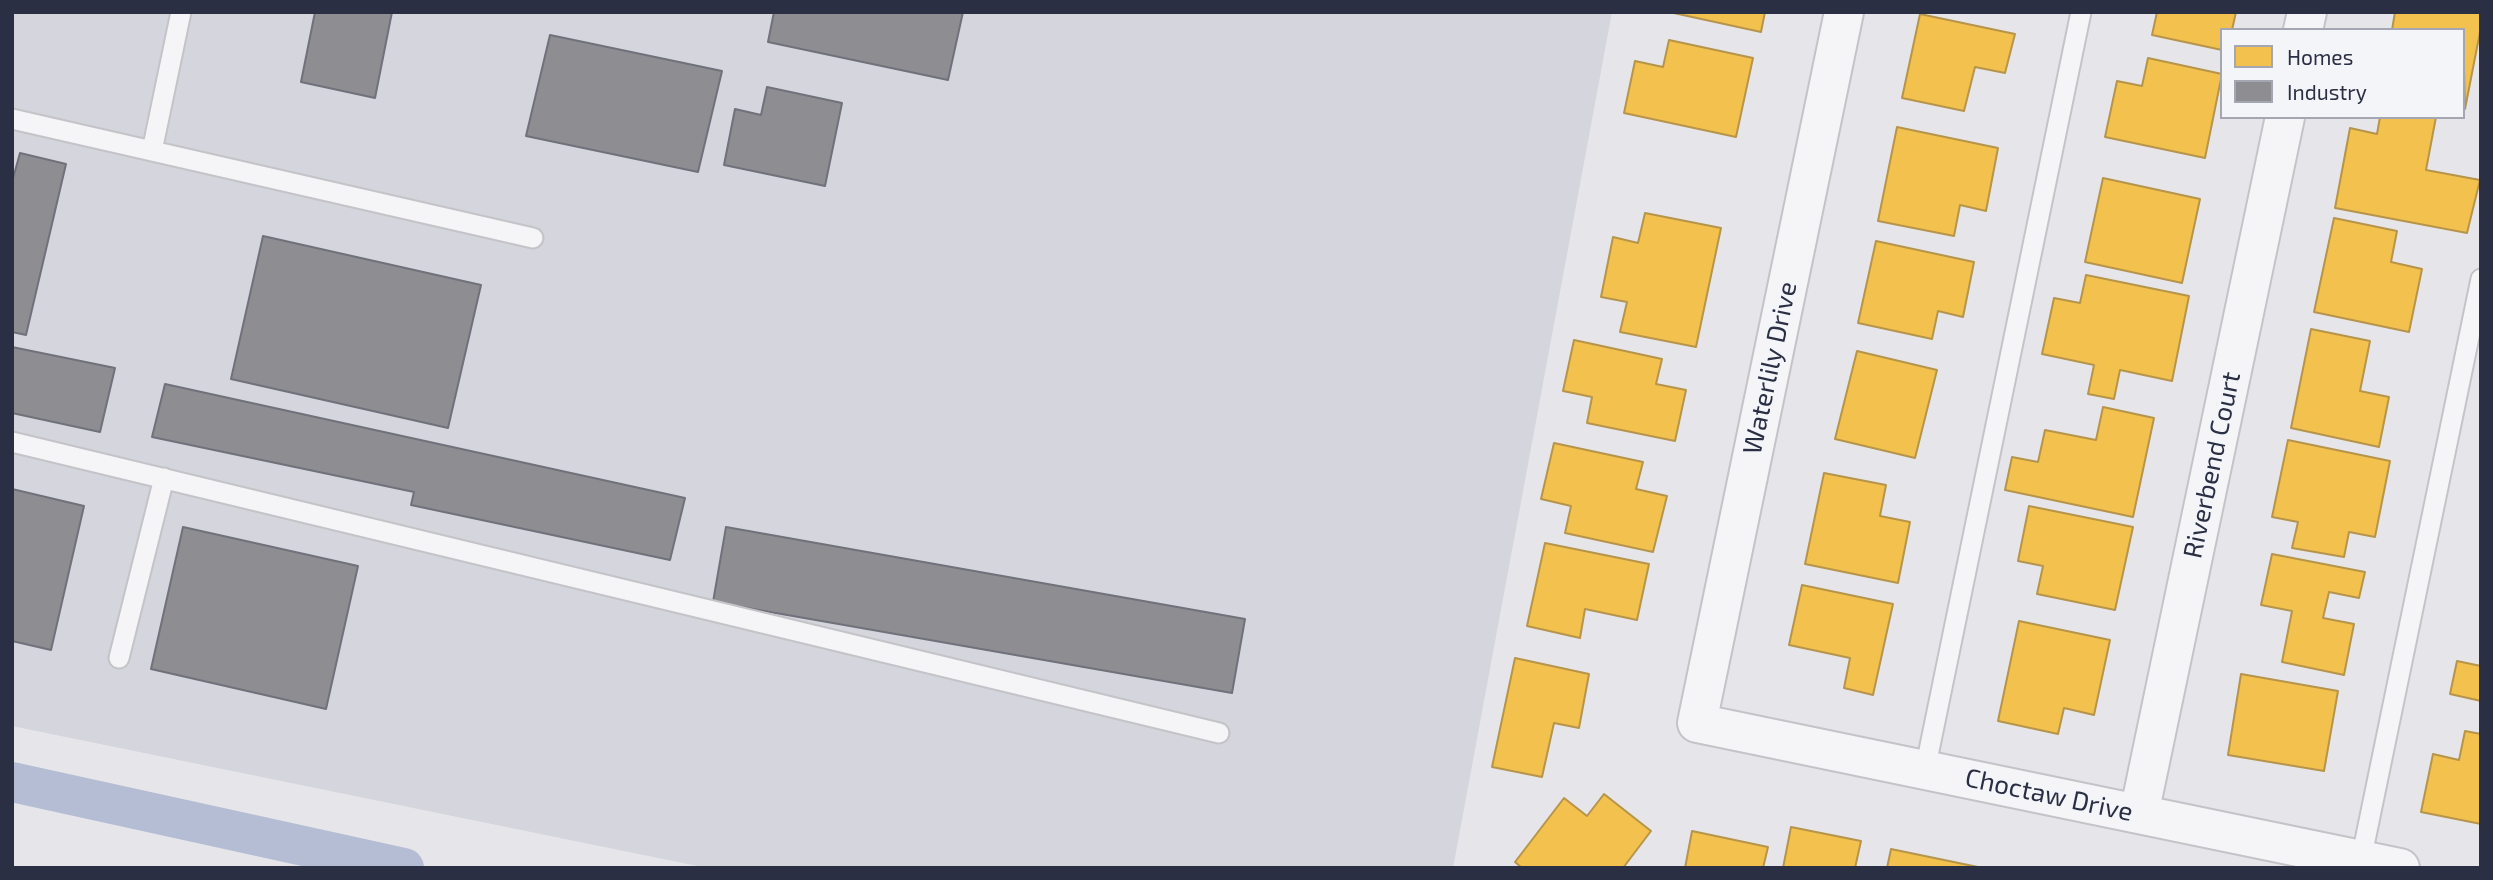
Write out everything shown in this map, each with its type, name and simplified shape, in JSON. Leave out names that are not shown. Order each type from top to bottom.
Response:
[{"type":"street","name":"Waterlily Drive","points":[[1697,723],[1844,12]]},
{"type":"street","name":"Riverbend Court","points":[[2139,814],[2285,119]]},
{"type":"street","name":"Choctaw Drive","points":[[1697,723],[2400,868]]},
{"type":"lane","points":[[152,150],[181,12]]},
{"type":"lane","points":[[1925,770],[2081,12]]},
{"type":"lane","points":[[12,119],[533,237]]},
{"type":"lane","points":[[2361,860],[2481,279]]},
{"type":"lane","points":[[12,442],[1219,733]]},
{"type":"lane","points":[[119,658],[164,478]]},
{"type":"shaded area","points":[[12,12],[1612,12],[1453,868],[707,868],[12,726]]},
{"type":"building: Homes","points":[[1669,12],[1765,12],[1761,32]]},
{"type":"building: Homes","points":[[2157,12],[2236,12],[2232,28],[2220,28],[2220,50],[2152,35]]},
{"type":"building: Homes","points":[[2395,12],[2481,12],[2481,27],[2465,109],[2465,28],[2392,28]]},
{"type":"building: Homes","points":[[1920,14],[2015,34],[2005,73],[1975,67],[1964,111],[1902,98]]},
{"type":"building: Homes","points":[[1669,40],[1753,58],[1736,137],[1624,113],[1635,61],[1663,67]]},
{"type":"building: Homes","points":[[2148,58],[2220,74],[2205,158],[2105,137],[2117,81],[2142,86]]},
{"type":"building: Homes","points":[[2380,119],[2436,119],[2426,170],[2480,180],[2467,233],[2335,208],[2350,128],[2377,134]]},
{"type":"building: Homes","points":[[1897,127],[1998,148],[1986,211],[1960,205],[1954,236],[1878,221]]},
{"type":"building: Homes","points":[[2103,178],[2200,199],[2182,283],[2085,262]]},
{"type":"building: Homes","points":[[1645,213],[1721,228],[1696,347],[1620,332],[1627,302],[1601,297],[1613,237],[1638,243]]},
{"type":"building: Homes","points":[[2334,218],[2397,231],[2391,262],[2422,269],[2409,332],[2314,312]]},
{"type":"building: Homes","points":[[1876,241],[1974,262],[1963,317],[1938,311],[1932,339],[1858,323]]},
{"type":"building: Homes","points":[[2086,275],[2189,296],[2172,381],[2120,370],[2114,399],[2088,394],[2094,365],[2042,354],[2054,298],[2080,303]]},
{"type":"building: Homes","points":[[2311,329],[2370,341],[2360,391],[2389,397],[2379,447],[2291,428]]},
{"type":"building: Homes","points":[[1574,340],[1662,359],[1656,384],[1686,390],[1675,441],[1587,423],[1592,397],[1563,391]]},
{"type":"building: Homes","points":[[1857,351],[1937,370],[1915,458],[1835,439]]},
{"type":"building: Homes","points":[[2103,407],[2154,418],[2133,517],[2005,490],[2012,457],[2038,462],[2045,430],[2096,440]]},
{"type":"building: Homes","points":[[2288,440],[2390,461],[2375,537],[2349,532],[2344,557],[2292,548],[2298,522],[2272,517]]},
{"type":"building: Homes","points":[[1554,443],[1643,462],[1636,489],[1667,496],[1653,552],[1565,533],[1571,506],[1541,499]]},
{"type":"building: Homes","points":[[1824,473],[1886,485],[1880,516],[1910,522],[1898,583],[1805,564]]},
{"type":"building: Homes","points":[[2029,506],[2133,527],[2115,610],[2037,594],[2043,566],[2018,561]]},
{"type":"building: Homes","points":[[1545,543],[1649,564],[1637,620],[1585,609],[1580,638],[1527,626]]},
{"type":"building: Homes","points":[[2272,554],[2365,572],[2359,598],[2329,592],[2323,618],[2354,624],[2344,675],[2282,662],[2292,611],[2261,605]]},
{"type":"building: Homes","points":[[1802,585],[1893,604],[1873,695],[1844,688],[1850,658],[1789,645]]},
{"type":"building: Homes","points":[[2019,621],[2110,640],[2094,715],[2064,708],[2058,734],[1998,721]]},
{"type":"building: Homes","points":[[1515,658],[1589,674],[1579,728],[1554,723],[1542,777],[1492,767]]},
{"type":"building: Homes","points":[[2457,661],[2481,666],[2481,701],[2450,694]]},
{"type":"building: Homes","points":[[2241,674],[2338,691],[2324,771],[2228,755]]},
{"type":"building: Homes","points":[[2465,731],[2481,734],[2481,824],[2421,812],[2433,754],[2459,760]]},
{"type":"building: Homes","points":[[1604,794],[1651,831],[1623,868],[1522,868],[1515,862],[1564,798],[1587,816]]},
{"type":"building: Homes","points":[[1791,827],[1861,841],[1855,868],[1783,868]]},
{"type":"building: Homes","points":[[1692,831],[1768,847],[1763,868],[1685,868]]},
{"type":"building: Homes","points":[[1891,849],[1978,867],[1978,868],[1887,868]]},
{"type":"building: Industry","points":[[315,12],[392,12],[375,98],[301,82]]},
{"type":"building: Industry","points":[[774,12],[963,12],[948,80],[768,42]]},
{"type":"building: Industry","points":[[550,35],[722,71],[698,172],[526,136]]},
{"type":"building: Industry","points":[[767,87],[842,103],[825,186],[724,165],[735,109],[761,115]]},
{"type":"building: Industry","points":[[20,153],[66,164],[26,335],[12,332],[12,182]]},
{"type":"building: Industry","points":[[263,236],[481,285],[448,428],[231,379]]},
{"type":"building: Industry","points":[[12,347],[115,368],[100,432],[12,413]]},
{"type":"building: Industry","points":[[165,384],[685,498],[670,560],[411,505],[414,492],[152,437]]},
{"type":"building: Industry","points":[[12,489],[84,506],[51,650],[12,641]]},
{"type":"building: Industry","points":[[183,527],[358,566],[326,709],[151,669]]},
{"type":"building: Industry","points":[[726,527],[1245,619],[1232,693],[713,602]]},
{"type":"waterway","points":[[12,782],[404,868]]}]
